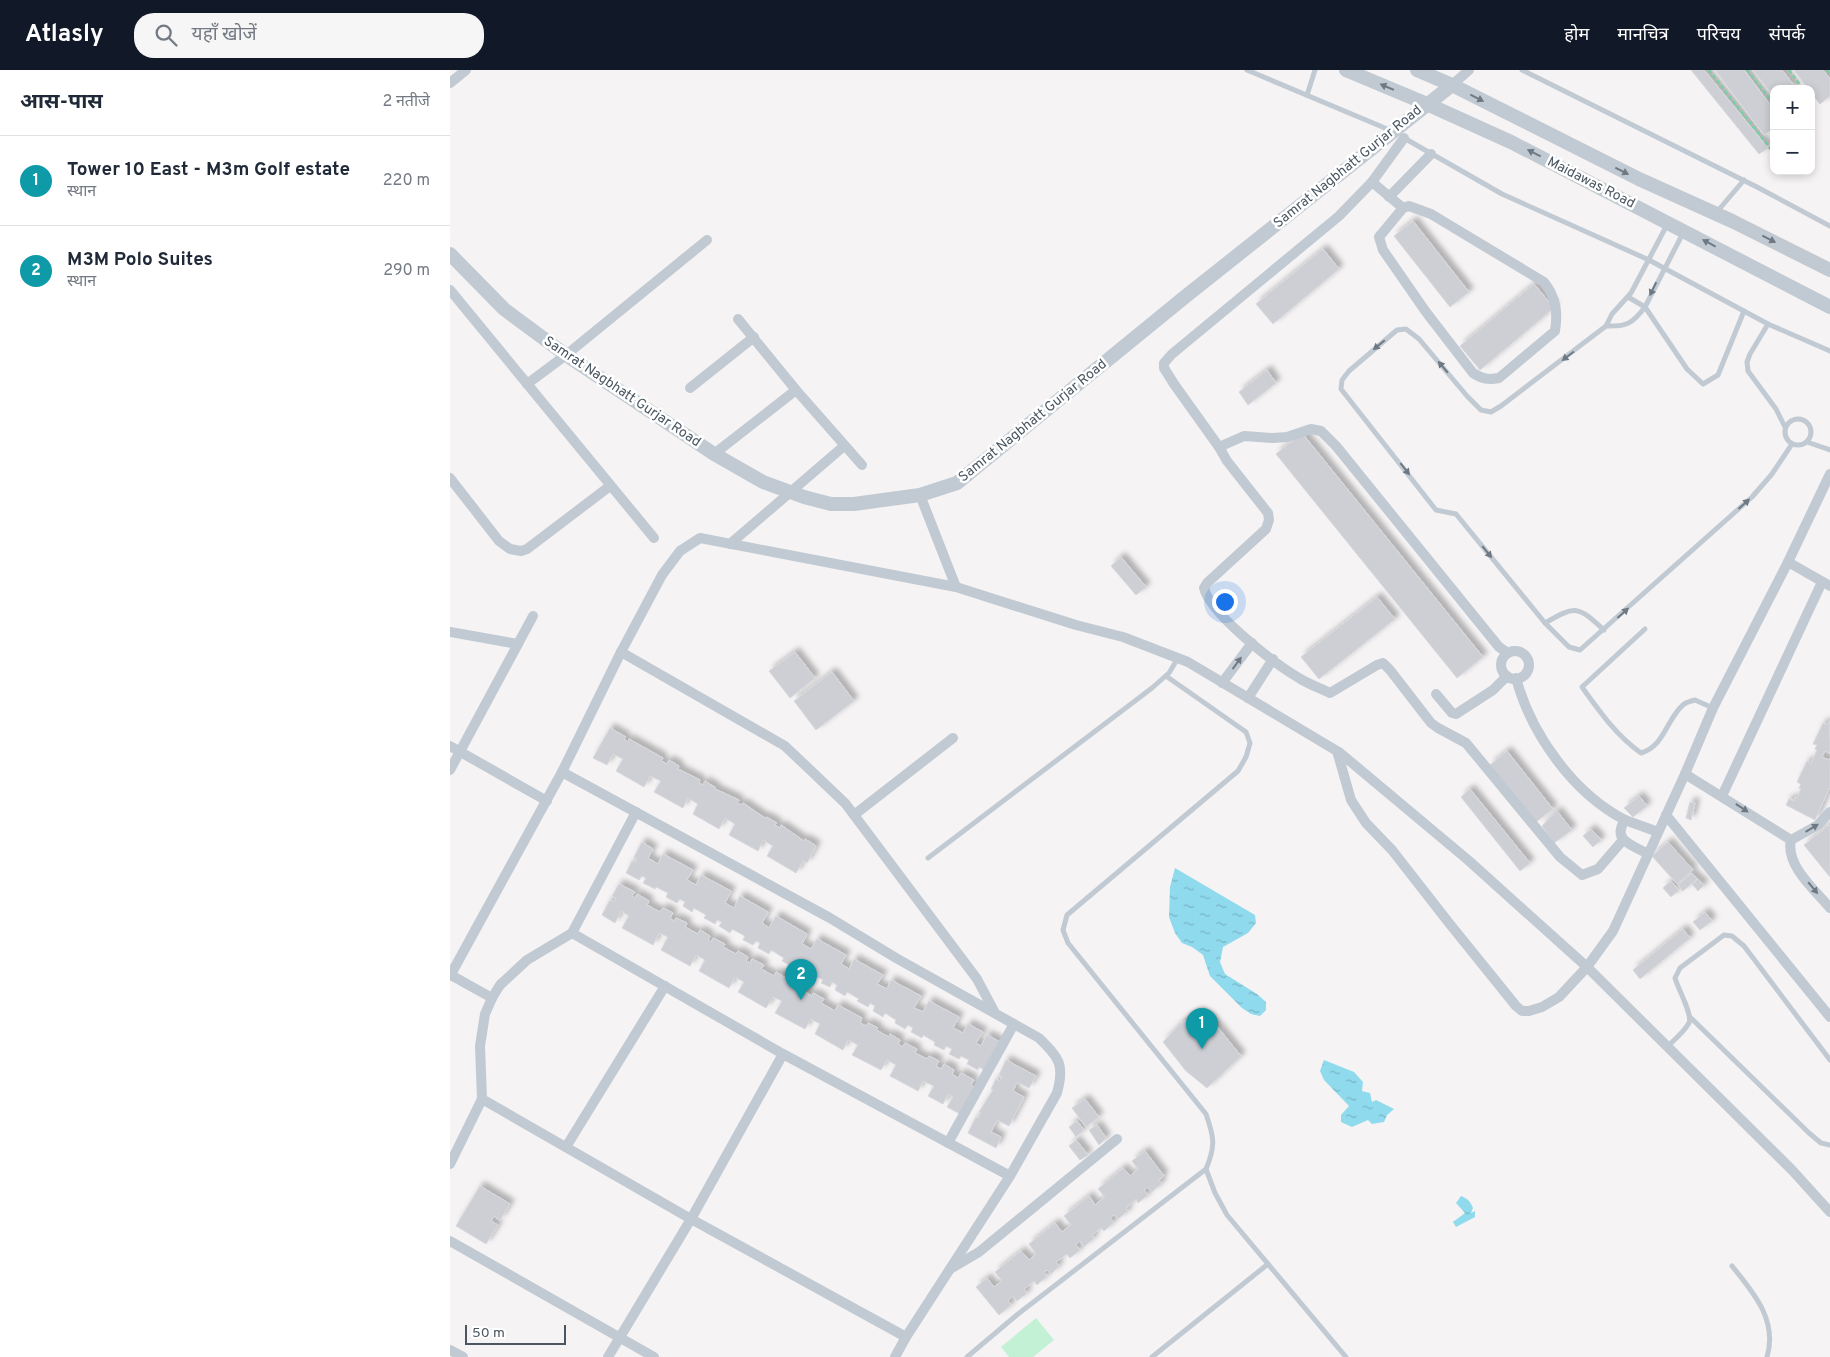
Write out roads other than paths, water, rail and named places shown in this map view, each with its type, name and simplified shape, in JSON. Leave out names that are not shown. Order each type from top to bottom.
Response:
[{"type":"street","points":[[450,83],[466,70]]},
{"type":"street","name":"Maidawas Road","points":[[1346,70],[1511,142],[1830,307]]},
{"type":"street","name":"Maidawas Road","points":[[1417,70],[1452,85],[1639,179],[1715,213],[1830,270]]},
{"type":"street","points":[[1452,85],[1469,70]]},
{"type":"street","name":"Samrat Nagbhatt Gurjar Road","points":[[450,254],[504,309],[566,355],[714,454],[763,482],[789,492],[831,504],[854,504],[920,495],[958,483],[1186,296],[1399,135],[1427,104],[1452,85]]},
{"type":"street","points":[[1399,135],[1372,182],[1332,222],[1166,359],[1164,363],[1164,368],[1174,384],[1228,461],[1268,513],[1269,520],[1266,529],[1207,582],[1204,588],[1206,595],[1226,621],[1252,643],[1299,678],[1330,693],[1382,663],[1390,670],[1431,723],[1466,743],[1560,857],[1582,875],[1598,869],[1623,840]]},
{"type":"street","points":[[1389,197],[1431,154]]},
{"type":"street","points":[[1372,182],[1402,208]]},
{"type":"street","points":[[1409,206],[1430,214],[1544,282],[1551,291],[1557,307],[1555,331],[1499,378],[1481,378],[1473,373],[1426,312],[1380,244],[1379,237],[1402,208],[1409,206]]},
{"type":"street","points":[[527,384],[566,355],[707,240]]},
{"type":"street","points":[[450,290],[654,538]]},
{"type":"street","points":[[738,319],[796,390],[862,465]]},
{"type":"street","points":[[690,388],[754,337]]},
{"type":"street","points":[[714,454],[796,390]]},
{"type":"street","points":[[1219,447],[1244,436],[1273,438],[1311,429],[1321,431],[1336,446],[1499,647],[1508,652],[1521,652],[1524,655],[1528,663],[1527,672],[1520,678],[1511,677],[1504,673],[1501,664],[1508,652]]},
{"type":"street","points":[[730,544],[844,446]]},
{"type":"street","points":[[1337,751],[1351,800],[1366,823],[1392,850],[1448,923],[1516,1006],[1522,1011],[1542,1007],[1559,997],[1587,968],[1613,931],[1713,708],[1788,562],[1830,474]]},
{"type":"street","points":[[450,478],[499,541],[510,549],[521,551],[527,549],[610,486]]},
{"type":"street","points":[[920,495],[956,587]]},
{"type":"street","points":[[492,998],[450,976],[547,801],[621,652],[662,576],[680,551],[700,538],[956,587],[1076,625],[1123,637],[1188,662],[1337,751],[1468,860],[1587,968],[1792,1170],[1830,1211]]},
{"type":"street","points":[[1722,796],[1826,584],[1788,562]]},
{"type":"street","points":[[450,770],[533,616]]},
{"type":"street","points":[[450,632],[518,644]]},
{"type":"street","points":[[1222,683],[1252,643]]},
{"type":"street","points":[[621,652],[785,746],[845,803],[977,978],[995,1012]]},
{"type":"street","points":[[1248,698],[1273,659]]},
{"type":"street","points":[[1436,694],[1452,713],[1456,714],[1511,677]]},
{"type":"street","points":[[1511,677],[1542,740],[1585,791],[1609,812],[1658,832]]},
{"type":"street","points":[[854,815],[954,738]]},
{"type":"street","points":[[450,746],[547,801]]},
{"type":"street","points":[[562,772],[830,918],[896,958],[995,1012],[1039,1038],[1053,1052],[1060,1064],[1061,1080],[1057,1093],[1010,1176],[906,1336],[895,1357]]},
{"type":"street","points":[[1685,774],[1791,840]]},
{"type":"street","points":[[450,1164],[482,1099],[480,1046],[485,1014],[492,998],[500,985],[527,960],[572,933],[636,812]]},
{"type":"street","points":[[1830,812],[1818,825],[1791,840],[1789,846],[1790,858],[1830,908]]},
{"type":"street","points":[[1666,815],[1830,1018]]},
{"type":"street","points":[[1626,820],[1620,828],[1620,836],[1623,840],[1648,854]]},
{"type":"street","points":[[572,933],[783,1054],[1010,1176]]},
{"type":"street","points":[[566,1147],[665,986]]},
{"type":"street","points":[[948,1143],[1014,1024]]},
{"type":"street","points":[[608,1357],[691,1218],[783,1054]]},
{"type":"street","points":[[482,1099],[691,1218],[906,1336]]},
{"type":"street","points":[[950,1269],[979,1252],[1117,1139]]},
{"type":"street","points":[[450,1240],[654,1357]]},
{"type":"street","points":[[450,1350],[463,1357]]},
{"type":"lane","points":[[1247,70],[1399,135],[1502,194],[1649,260],[1768,324],[1830,351]]},
{"type":"lane","points":[[1307,95],[1315,70]]},
{"type":"lane","points":[[1522,70],[1744,180],[1830,226]]},
{"type":"lane","points":[[1715,213],[1744,180]]},
{"type":"lane","points":[[1668,222],[1628,297],[1612,314],[1606,326],[1491,412],[1481,410],[1419,339],[1406,329],[1397,330],[1349,371],[1342,380],[1341,388],[1436,510],[1456,514],[1545,623],[1570,648],[1580,650],[1752,497],[1772,474],[1792,444]]},
{"type":"lane","points":[[1606,326],[1628,324],[1637,317],[1645,306],[1684,230]]},
{"type":"lane","points":[[1628,297],[1645,306],[1688,370],[1703,384],[1718,376],[1744,311]]},
{"type":"lane","points":[[1768,324],[1750,354],[1747,362],[1748,371],[1776,409],[1785,427]]},
{"type":"lane","points":[[1791,420],[1804,420],[1808,422],[1811,431],[1809,439],[1800,445],[1792,444],[1784,435],[1785,427],[1791,420]]},
{"type":"lane","points":[[1806,442],[1830,450]]},
{"type":"lane","points":[[1545,623],[1566,611],[1576,610],[1588,615],[1604,630]]},
{"type":"lane","points":[[1645,629],[1582,687],[1623,740],[1641,753],[1649,751],[1660,740],[1672,719],[1684,704],[1695,700],[1713,708]]},
{"type":"lane","points":[[928,858],[1166,676],[1178,658]]},
{"type":"lane","points":[[967,1357],[1018,1314],[1206,1169],[1210,1159],[1214,1137],[1206,1114],[1068,943],[1063,930],[1067,915],[1238,771],[1246,757],[1250,743],[1246,732],[1166,676]]},
{"type":"lane","points":[[1830,1060],[1744,946],[1732,936],[1724,935],[1680,968],[1675,978],[1677,988],[1691,1018],[1809,1133],[1821,1143],[1830,1145]]},
{"type":"lane","points":[[1667,1048],[1689,1024],[1691,1018]]},
{"type":"lane","points":[[1206,1169],[1215,1193],[1228,1215],[1346,1357]]},
{"type":"lane","points":[[1152,1357],[1268,1264]]},
{"type":"lane","points":[[1732,1266],[1757,1297],[1765,1314],[1769,1339],[1767,1357]]},
{"type":"water","points":[[1175,868],[1255,915],[1256,923],[1248,933],[1223,947],[1220,962],[1225,974],[1257,994],[1266,1002],[1266,1010],[1260,1016],[1251,1014],[1242,1008],[1210,976],[1203,955],[1182,943],[1175,933],[1169,917],[1170,887]]},
{"type":"water","points":[[1324,1060],[1354,1072],[1363,1082],[1362,1091],[1370,1093],[1372,1102],[1376,1100],[1394,1109],[1387,1115],[1384,1122],[1372,1124],[1368,1120],[1352,1127],[1341,1122],[1341,1115],[1349,1106],[1324,1080],[1320,1071]]},
{"type":"water","points":[[1461,1196],[1470,1202],[1473,1208],[1471,1213],[1475,1211],[1475,1217],[1456,1227],[1453,1222],[1465,1213],[1456,1203]]},
{"type":"place","name":"M3M Polo Suites","points":[[801,1000]]},
{"type":"place","name":"Tower 10 East - M3m Golf estate","points":[[1202,1049]]}]
